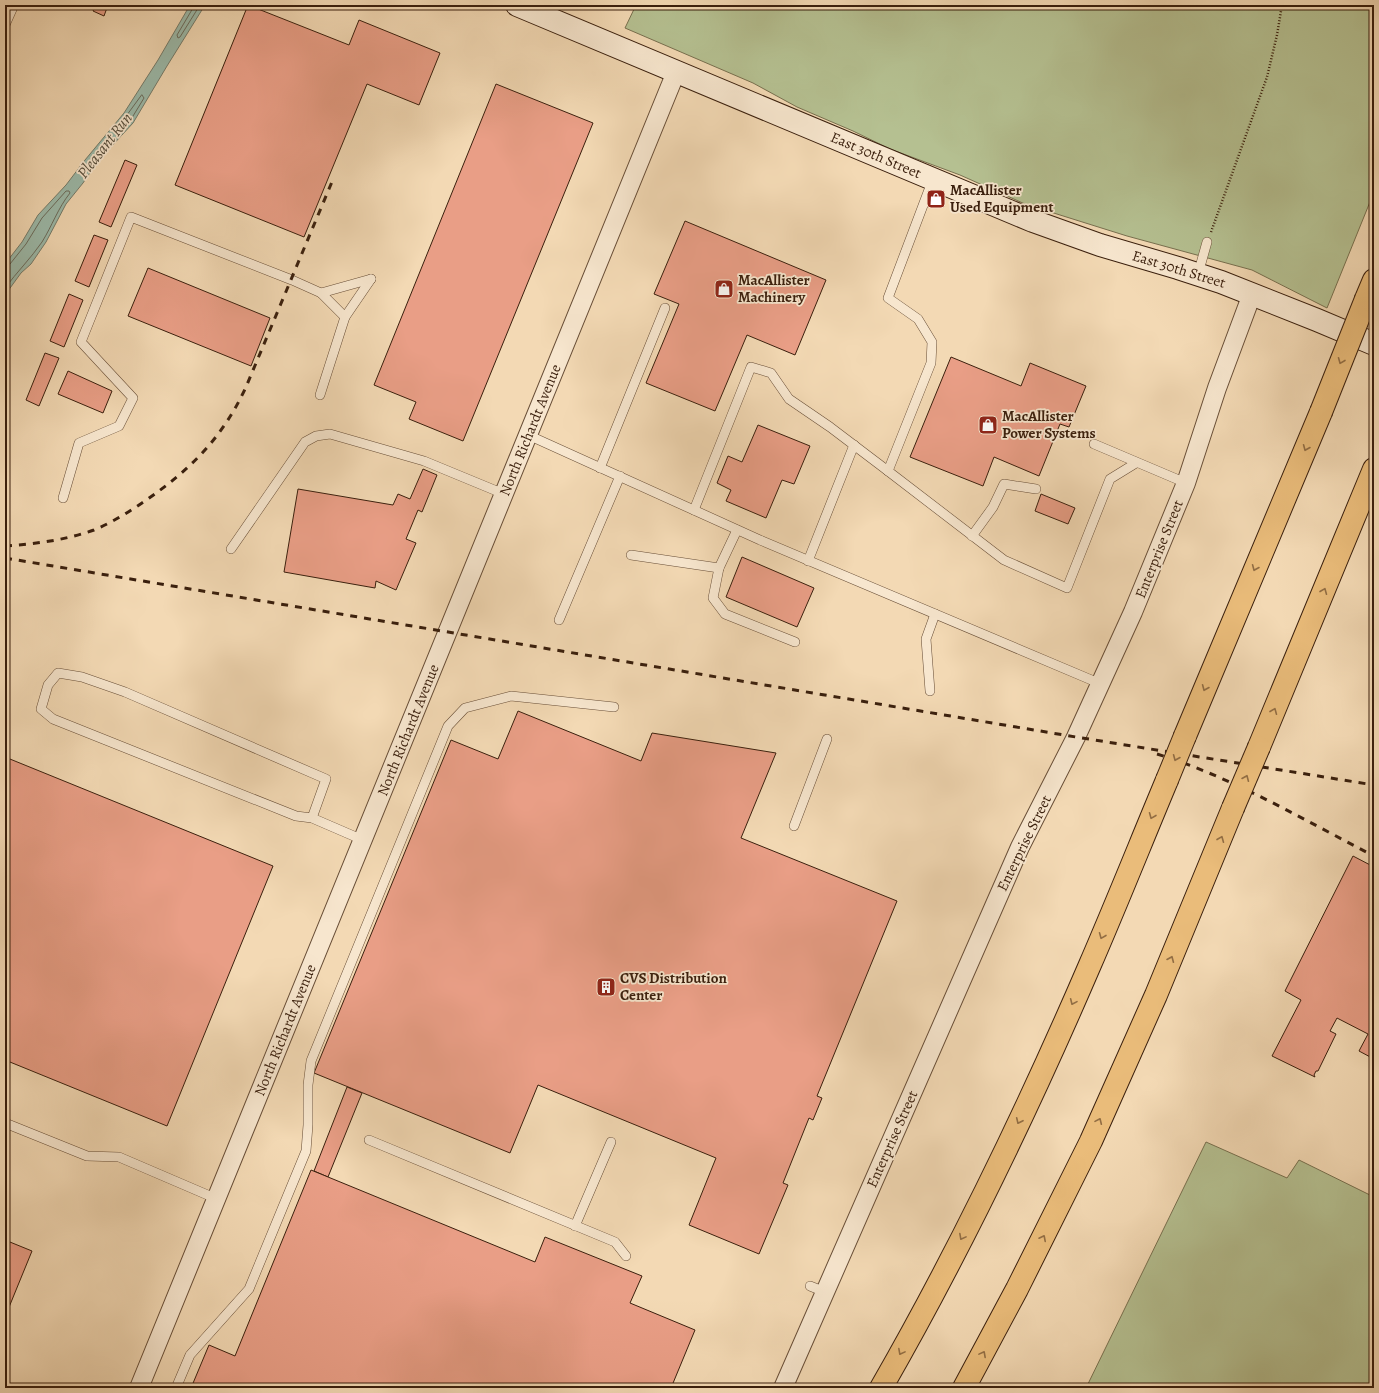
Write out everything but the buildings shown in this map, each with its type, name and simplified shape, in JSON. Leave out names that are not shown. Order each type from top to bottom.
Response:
[{"type":"highway","points":[[881,1388],[968,1227],[1029,1101],[1089,967],[1321,412],[1370,290]]},
{"type":"highway","points":[[964,1388],[1017,1289],[1091,1141],[1156,995],[1374,469]]},
{"type":"main road","name":"East 30th Street","points":[[517,5],[1027,219],[1078,238],[1198,274],[1252,294],[1374,344]]},
{"type":"street","name":"North Richardt Avenue","points":[[140,1388],[676,72]]},
{"type":"street","name":"Enterprise Street","points":[[784,1388],[818,1289],[1020,847],[1076,737],[1133,612],[1186,483],[1216,388],[1252,294]]},
{"type":"lane","points":[[5,25],[14,5]]},
{"type":"lane","points":[[888,471],[931,363],[932,342],[918,319],[888,298],[933,179]]},
{"type":"lane","points":[[63,498],[79,443],[118,426],[133,398],[81,342],[131,217],[292,280],[321,293],[345,317]]},
{"type":"lane","points":[[1198,274],[1207,242]]},
{"type":"lane","points":[[320,395],[345,317],[371,279],[321,293]]},
{"type":"lane","points":[[600,468],[665,308]]},
{"type":"lane","points":[[694,510],[751,367],[771,373],[789,399],[854,445],[1004,560],[1066,588],[1110,479],[1136,463]]},
{"type":"lane","points":[[231,549],[305,442],[316,436],[330,434],[424,461],[504,494]]},
{"type":"lane","points":[[528,434],[600,468],[808,561],[1101,684]]},
{"type":"lane","points":[[1094,444],[1186,483]]},
{"type":"lane","points":[[808,561],[854,445]]},
{"type":"lane","points":[[559,620],[620,476]]},
{"type":"lane","points":[[972,536],[993,507],[1004,484],[1036,489]]},
{"type":"lane","points":[[737,530],[719,568],[714,598],[726,614],[795,642]]},
{"type":"lane","points":[[631,555],[719,568]]},
{"type":"lane","points":[[930,691],[926,639],[935,614]]},
{"type":"lane","points":[[312,818],[326,779],[125,692],[82,677],[58,672],[48,685],[41,709],[53,719],[296,816],[312,818],[363,840]]},
{"type":"lane","points":[[176,1388],[190,1355],[249,1289],[306,1151],[308,1126],[308,1085],[311,1062],[448,726],[465,708],[510,696],[614,707]]},
{"type":"lane","points":[[794,826],[827,739]]},
{"type":"lane","points":[[5,1123],[86,1156],[119,1157],[217,1199]]},
{"type":"lane","points":[[369,1140],[615,1242],[626,1256]]},
{"type":"lane","points":[[575,1226],[611,1142]]},
{"type":"path","points":[[1207,242],[1267,77],[1277,35],[1282,5]]},
{"type":"green space","points":[[636,5],[1374,5],[1374,192],[1327,308],[1252,270],[1127,236],[1025,204],[960,175],[890,149],[797,107],[753,83],[625,28]]},
{"type":"green space","points":[[1206,1142],[1287,1178],[1299,1160],[1374,1197],[1374,1388],[1086,1388]]},
{"type":"water","name":"Pleasant Run","points":[[190,5],[205,5],[133,123],[98,161],[66,204],[46,242],[31,264],[21,273],[5,295],[5,264],[22,242],[38,215],[66,185],[124,113],[158,60]]},
{"type":"railway","points":[[5,546],[39,543],[61,539],[94,530],[113,521],[142,503],[175,479],[203,452],[215,438],[237,406],[334,177]]},
{"type":"railway","points":[[5,558],[1076,737],[1374,785]]},
{"type":"railway","points":[[1157,754],[1240,787],[1374,856]]},
{"type":"place","name":"MacAllister Used Equipment","points":[[936,199]]},
{"type":"place","name":"MacAllister Machinery","points":[[724,289]]},
{"type":"place","name":"MacAllister Power Systems","points":[[988,425]]},
{"type":"place","name":"CVS Distribution Center","points":[[606,987]]}]
